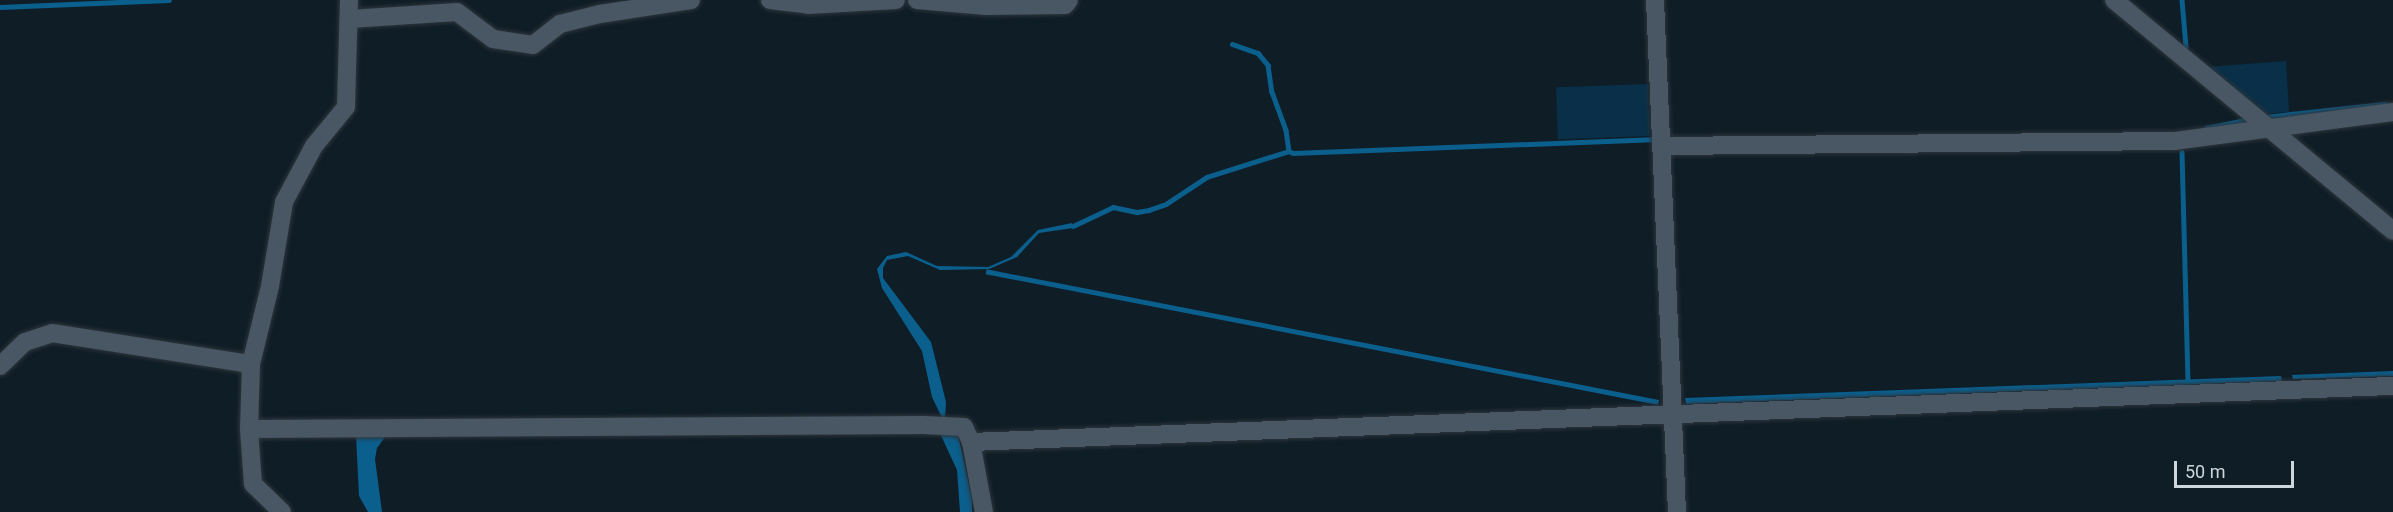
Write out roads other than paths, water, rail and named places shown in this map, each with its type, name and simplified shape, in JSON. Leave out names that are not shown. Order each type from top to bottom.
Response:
[{"type":"street","points":[[282,512],[253,484],[249,429],[251,364],[270,286],[284,202],[314,146],[346,107],[349,0]]},
{"type":"street","points":[[350,19],[457,12],[493,39],[533,45],[560,24],[600,14],[691,0]]},
{"type":"street","points":[[770,0],[808,5],[896,0]]},
{"type":"street","points":[[917,0],[997,6],[1065,5],[1069,0]]},
{"type":"street","points":[[1655,0],[1677,512]]},
{"type":"street","points":[[2114,0],[2393,231]]},
{"type":"street","points":[[1663,146],[2175,141],[2393,111]]},
{"type":"street","points":[[0,366],[25,342],[52,333],[251,364]]},
{"type":"street","points":[[971,442],[2393,386]]},
{"type":"street","points":[[249,429],[924,425],[964,427],[971,442],[984,512]]},
{"type":"water","points":[[1072,223],[1073,228],[1039,233],[1017,257],[989,269],[940,270],[908,256],[887,260],[883,268],[883,278],[931,342],[946,402],[945,419],[942,418],[932,397],[922,351],[882,288],[877,269],[887,256],[906,252],[937,266],[988,267],[1011,257],[1038,230]]},
{"type":"water","points":[[987,269],[1659,400],[1658,405],[986,274]]},
{"type":"water","points":[[2393,371],[2393,376],[2293,379],[2292,375]]},
{"type":"water","points":[[2281,376],[2282,381],[1686,404],[1685,398]]},
{"type":"water","points":[[938,429],[957,430],[972,498],[972,512],[960,512],[957,470]]},
{"type":"water","points":[[388,433],[377,448],[375,459],[382,512],[368,512],[359,496],[356,436]]},
{"type":"waterway","points":[[0,7],[169,0]]},
{"type":"waterway","points":[[2182,0],[2186,47]]},
{"type":"waterway","points":[[1232,44],[1258,53],[1268,65],[1272,92],[1286,130],[1289,151]]},
{"type":"waterway","points":[[2264,117],[2384,104]]},
{"type":"waterway","points":[[2206,128],[2250,119]]},
{"type":"waterway","points":[[1073,226],[1113,207],[1137,212],[1149,210],[1166,204],[1207,177],[1289,151],[1293,153],[1658,139]]},
{"type":"waterway","points":[[2182,152],[2188,379]]}]
